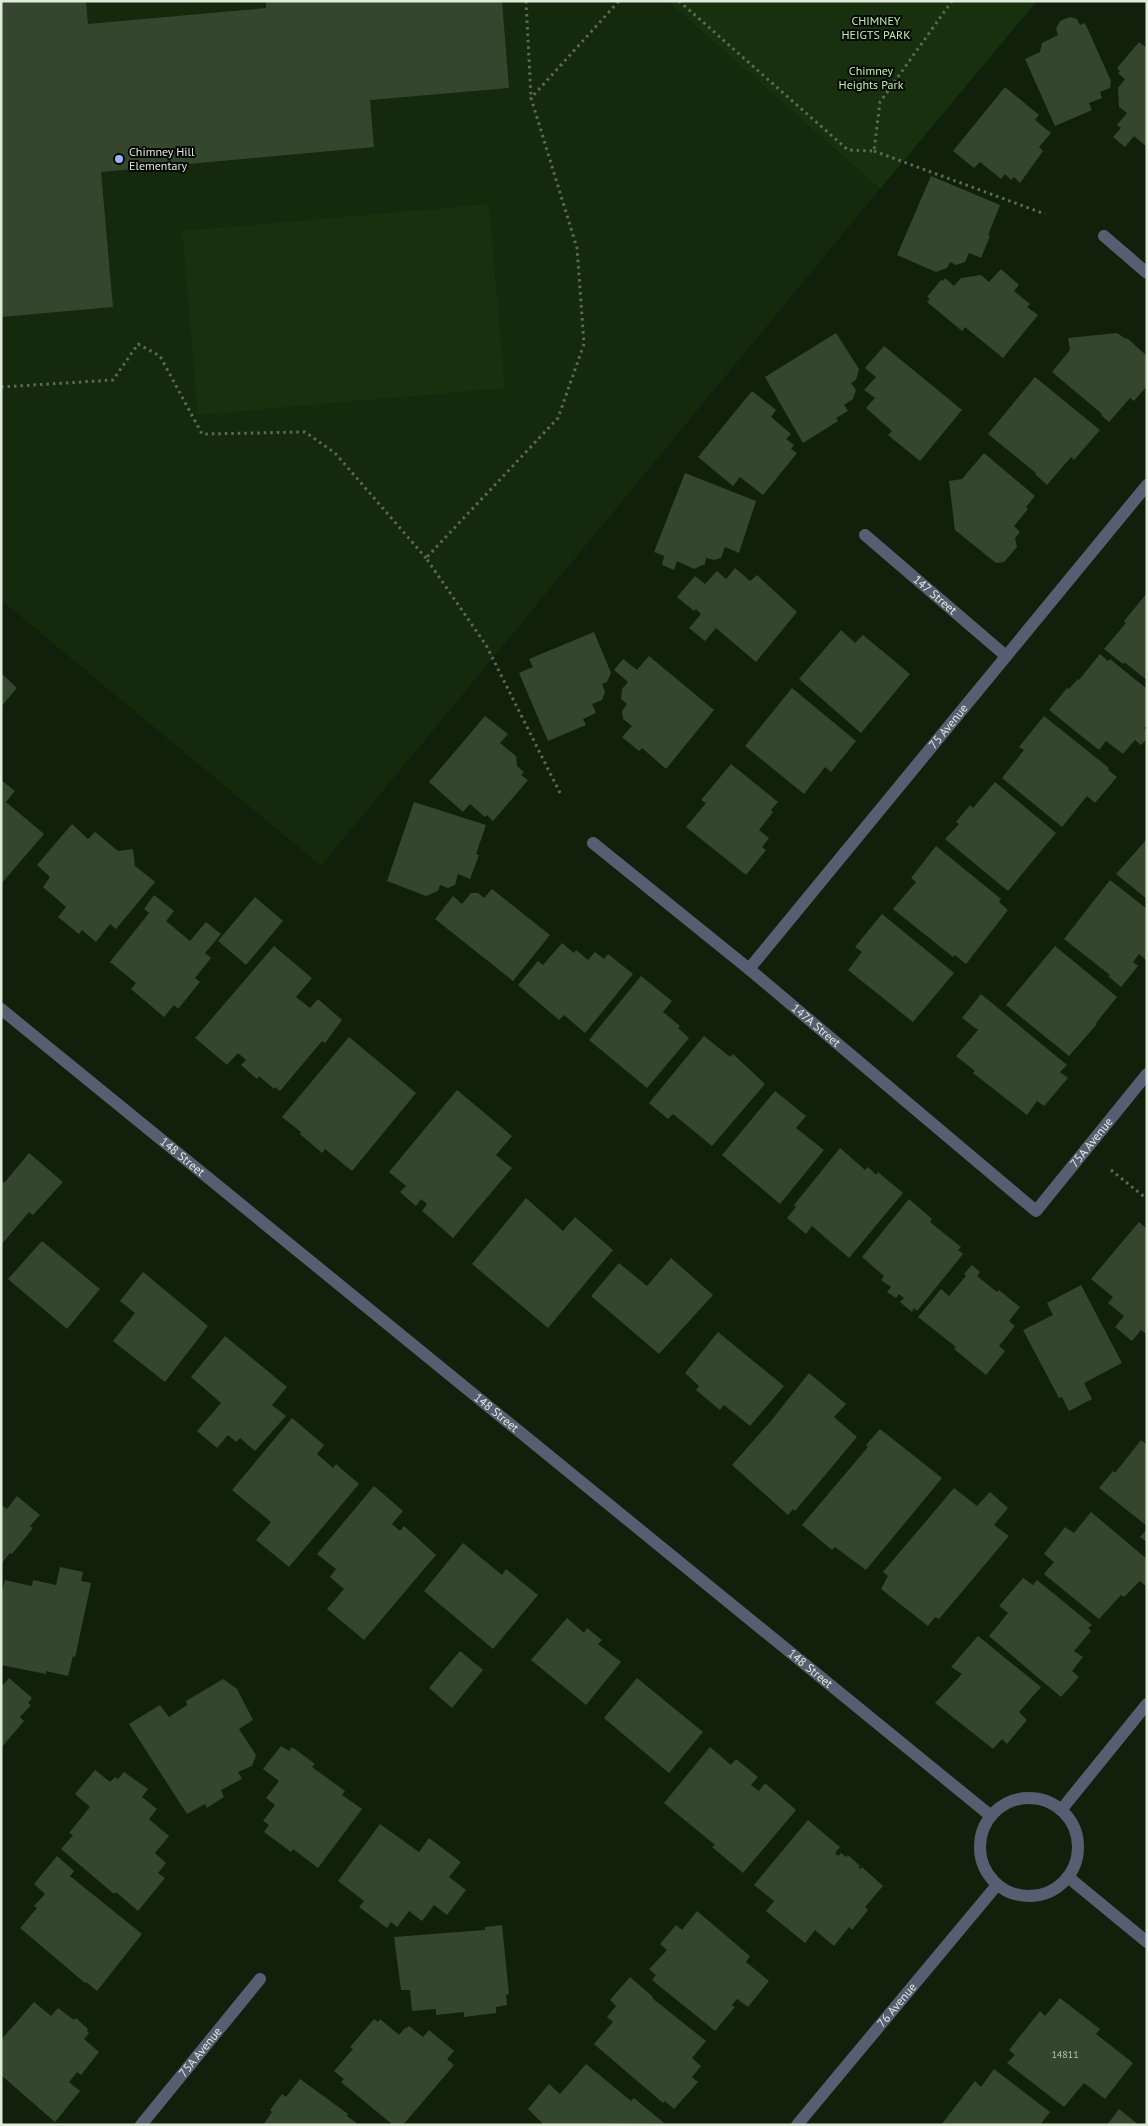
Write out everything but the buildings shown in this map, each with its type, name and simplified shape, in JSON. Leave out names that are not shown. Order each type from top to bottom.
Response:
[{"type":"street","points":[[1104,236],[1147,273]]},
{"type":"street","name":"75 Avenue","points":[[750,969],[1147,485]]},
{"type":"street","name":"147 Street","points":[[865,535],[1006,656]]},
{"type":"street","name":"147A Street","points":[[594,843],[750,969],[1036,1211]]},
{"type":"street","name":"148 Street","points":[[1,1009],[991,1816]]},
{"type":"street","name":"75A Avenue","points":[[1036,1211],[1147,1074]]},
{"type":"street","points":[[1061,1810],[1147,1704]]},
{"type":"street","points":[[1025,1799],[1044,1800],[1061,1810],[1073,1824],[1078,1842],[1076,1861],[1068,1878],[1053,1890],[1034,1896],[1014,1894],[997,1885],[987,1873],[980,1851],[983,1829],[991,1816],[1006,1804],[1025,1799]]},
{"type":"street","points":[[1068,1878],[1147,1942]]},
{"type":"street","name":"76 Avenue","points":[[797,2125],[997,1885]]},
{"type":"street","name":"75A Avenue","points":[[141,2125],[260,1979]]},
{"type":"path","points":[[426,558],[558,418],[584,344],[577,248],[531,98],[526,1]]},
{"type":"path","points":[[531,98],[619,1]]},
{"type":"path","points":[[679,1],[848,150],[874,150],[1045,214]]},
{"type":"path","points":[[874,150],[880,102],[952,1]]},
{"type":"path","points":[[1,387],[113,380],[138,344],[160,356],[202,434],[305,432],[335,453],[426,558],[486,645],[560,793]]},
{"type":"path","points":[[1111,1170],[1147,1199]]},
{"type":"shaded area","points":[[1,1],[667,1],[880,189],[321,866],[1,600]]},
{"type":"green space","name":"Chimney Heights Park","points":[[667,1],[1037,1],[880,189]]},
{"type":"green space","points":[[489,204],[505,388],[198,415],[182,231]]},
{"type":"place","name":"Chimney Hill Elementary","points":[[119,159]]},
{"type":"park label","name":"CHIMNEY HEIGTS PARK","points":[[876,28]]}]
